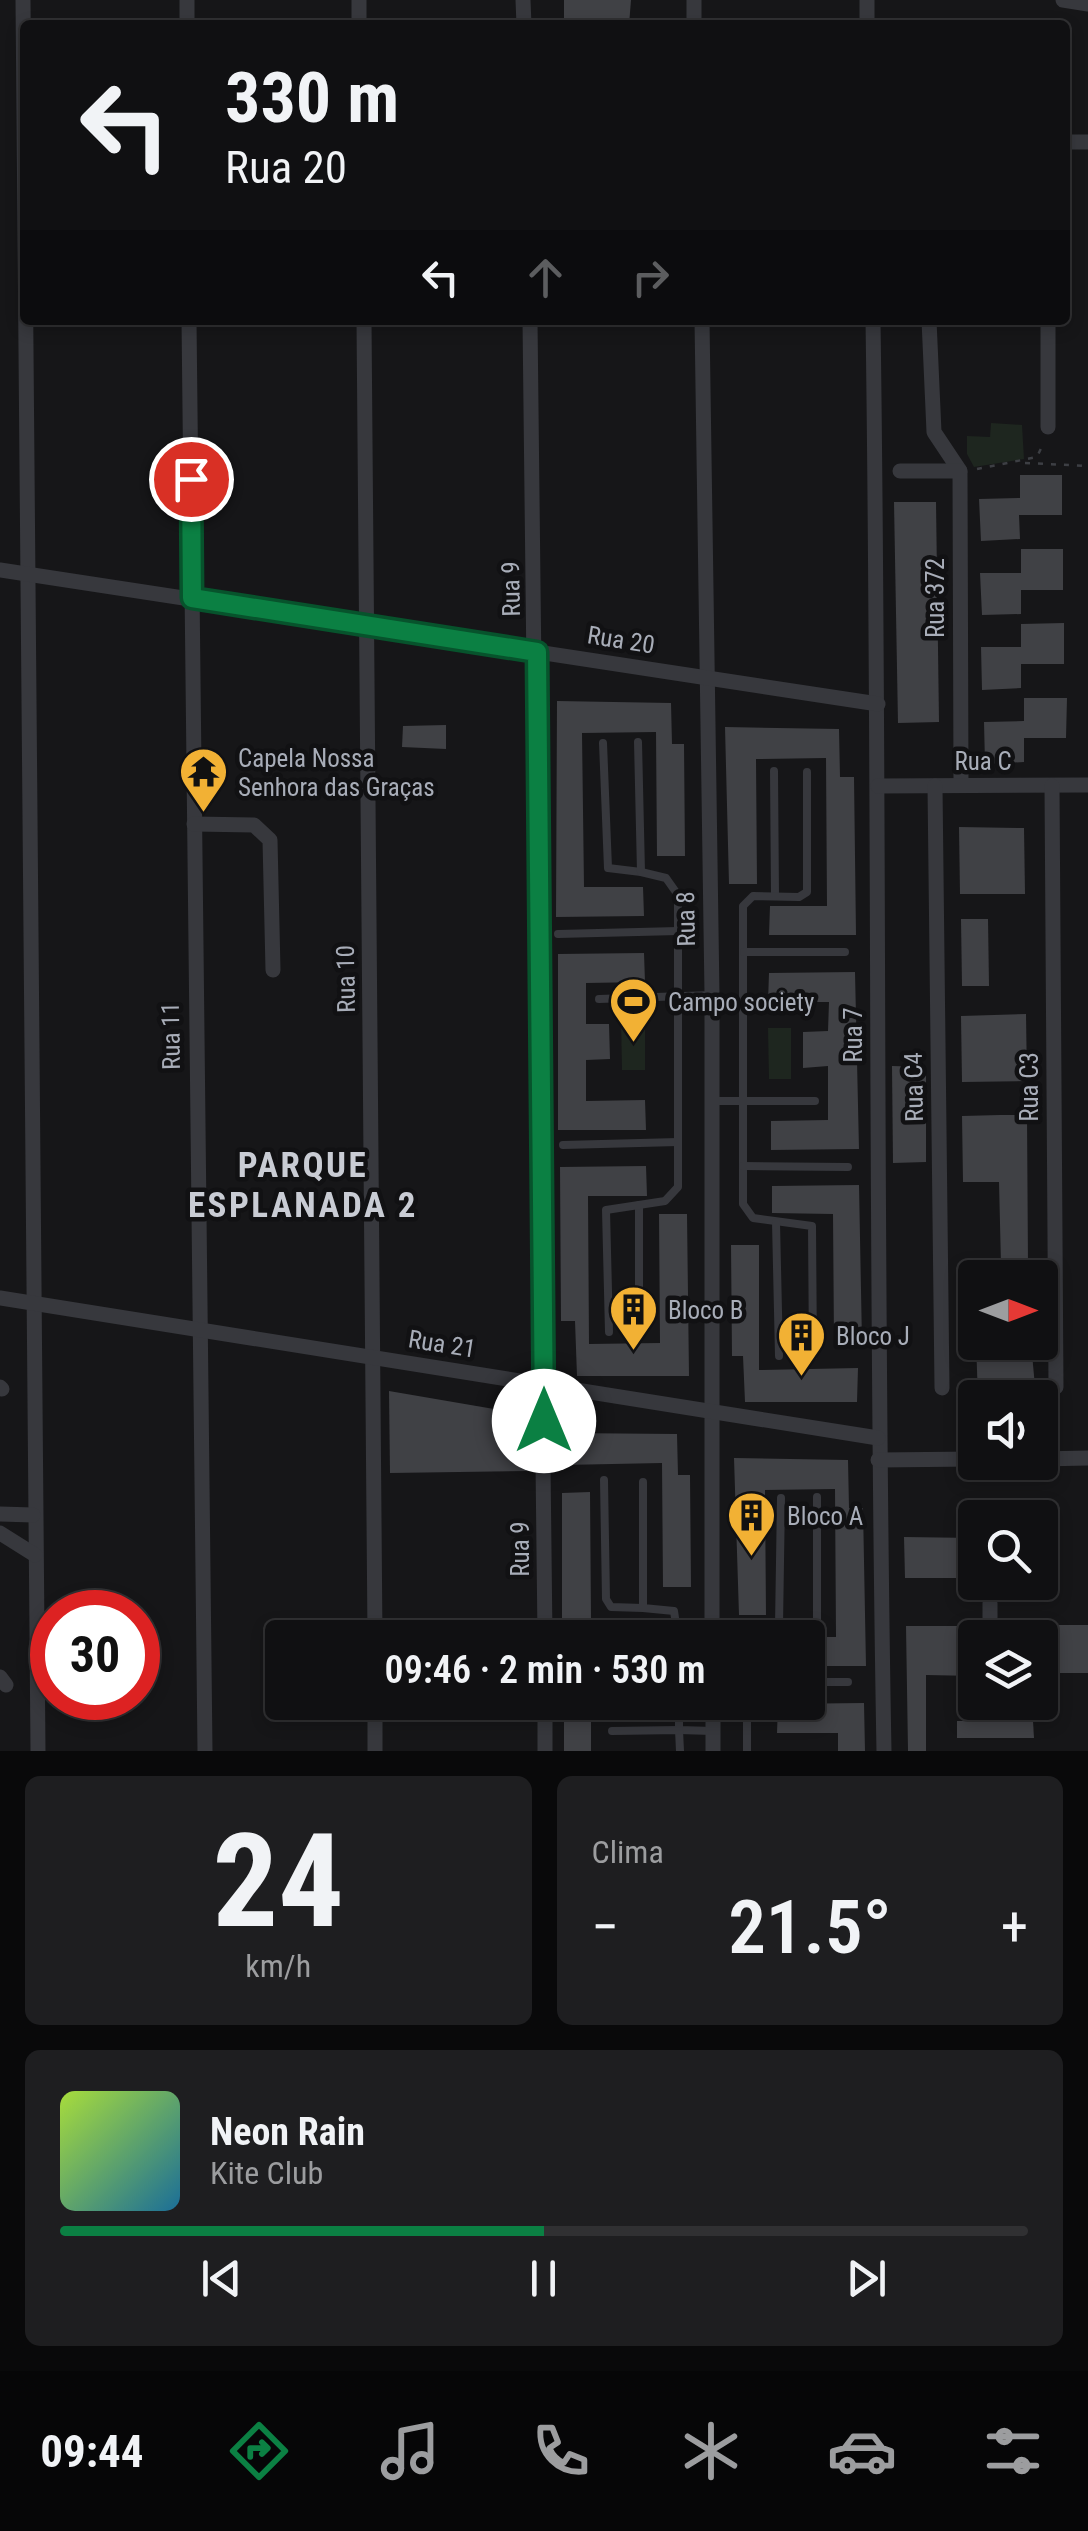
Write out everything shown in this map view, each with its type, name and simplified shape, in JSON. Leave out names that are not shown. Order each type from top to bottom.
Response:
[{"type":"street","points":[[1063,0],[1088,4]]},
{"type":"street","points":[[25,325],[38,1751]]},
{"type":"street","name":"Rua 11","points":[[189,325],[205,1751]]},
{"type":"street","name":"Rua 10","points":[[364,325],[375,1620]]},
{"type":"street","name":"Rua 9","points":[[530,325],[537,652],[545,1620]]},
{"type":"street","name":"Rua 8","points":[[702,325],[713,1101],[712,1620]]},
{"type":"street","name":"Rua 7","points":[[873,325],[878,704],[878,1460],[884,1751]]},
{"type":"street","points":[[929,325],[934,432],[960,471]]},
{"type":"street","points":[[1048,325],[1048,427]]},
{"type":"street","points":[[900,471],[960,471]]},
{"type":"street","name":"Rua 372","points":[[960,471],[961,786]]},
{"type":"street","name":"Rua 20","points":[[0,570],[878,704]]},
{"type":"street","name":"Rua C","points":[[878,786],[1088,785]]},
{"type":"street","name":"Rua C4","points":[[935,786],[942,1388]]},
{"type":"street","name":"Rua C3","points":[[1052,786],[1056,1380]]},
{"type":"street","points":[[194,824],[254,825],[270,840],[272,970]]},
{"type":"street","name":"Rua 21","points":[[0,1298],[878,1438]]},
{"type":"street","points":[[1058,1458],[1088,1458]]},
{"type":"street","points":[[878,1460],[958,1459]]},
{"type":"street","points":[[0,1514],[33,1515]]},
{"type":"street","points":[[0,1533],[34,1555]]},
{"type":"street","points":[[990,1602],[990,1620]]},
{"type":"street","points":[[375,1720],[375,1751]]},
{"type":"street","points":[[545,1720],[545,1751]]},
{"type":"street","points":[[713,1720],[713,1751]]},
{"type":"lane","points":[[638,742],[641,872]]},
{"type":"lane","points":[[603,743],[608,868],[666,878],[674,884],[678,931],[678,1142],[674,1196],[606,1210],[609,1332]]},
{"type":"lane","points":[[774,771],[775,896]]},
{"type":"lane","points":[[806,772],[807,892],[799,897],[752,896],[744,901],[743,1166],[746,1212],[752,1218],[812,1226],[813,1356]]},
{"type":"lane","points":[[558,934],[678,931]]},
{"type":"lane","points":[[744,952],[845,952]]},
{"type":"lane","points":[[599,998],[712,995]]},
{"type":"lane","points":[[713,1101],[815,1101]]},
{"type":"lane","points":[[564,1146],[678,1142]]},
{"type":"lane","points":[[743,1166],[848,1167]]},
{"type":"lane","points":[[638,1205],[639,1334]]},
{"type":"lane","points":[[776,1222],[779,1356]]},
{"type":"lane","points":[[604,1480],[606,1599],[612,1607],[674,1611],[675,1620]]},
{"type":"lane","points":[[643,1482],[643,1608]]},
{"type":"lane","points":[[816,1620],[817,1497]]},
{"type":"lane","points":[[779,1620],[781,1498]]},
{"type":"lane","points":[[825,1682],[848,1682]]},
{"type":"lane","points":[[679,1720],[680,1751]]},
{"type":"lane","points":[[747,1720],[747,1751]]},
{"type":"lane","points":[[612,1731],[713,1730]]},
{"type":"path","points":[[1024,463],[1037,457],[1048,427]]},
{"type":"path","points":[[960,471],[1024,463],[1088,466]]},
{"type":"shaded area","points":[[991,423],[1022,425],[1024,459],[974,467],[967,454],[967,436],[990,437]]},
{"type":"shaded area","name":"Campo society","points":[[621,1019],[645,1020],[645,1070],[622,1070]]},
{"type":"shaded area","name":"Campo society","points":[[768,1028],[791,1028],[791,1079],[769,1079]]},
{"type":"building","points":[[564,0],[631,0],[629,20],[564,20]]},
{"type":"building","points":[[1020,475],[1062,475],[1062,515],[1019,515],[1020,539],[981,541],[979,499],[1020,498]]},
{"type":"building","points":[[894,502],[936,502],[939,722],[898,723]]},
{"type":"building","points":[[1021,549],[1063,549],[1063,590],[1021,590],[1021,614],[982,615],[980,573],[1021,573]]},
{"type":"building","points":[[1064,623],[1064,664],[1021,664],[1021,688],[982,690],[981,647],[1021,647],[1021,624]]},
{"type":"building","points":[[1024,698],[1067,698],[1066,738],[1024,738],[1024,762],[985,764],[984,722],[1024,721]]},
{"type":"building","points":[[557,701],[671,703],[672,744],[684,744],[685,856],[657,856],[656,732],[582,733],[584,887],[643,887],[644,916],[556,917]]},
{"type":"building","points":[[446,725],[446,749],[402,747],[403,726]]},
{"type":"building","points":[[725,727],[839,729],[840,777],[854,777],[856,935],[769,935],[770,906],[827,906],[826,758],[756,759],[757,884],[729,884]]},
{"type":"building","points":[[959,827],[1024,828],[1025,894],[960,894]]},
{"type":"building","points":[[961,919],[988,919],[989,986],[962,986]]},
{"type":"building","points":[[644,953],[645,982],[586,983],[586,1024],[609,1024],[610,1059],[586,1060],[586,1101],[645,1100],[646,1130],[558,1130],[558,954]]},
{"type":"building","points":[[855,972],[859,1149],[771,1150],[771,1121],[828,1120],[828,1066],[803,1068],[803,1032],[828,1031],[829,1002],[768,1002],[769,973]]},
{"type":"building","points":[[1026,1014],[1027,1081],[962,1082],[961,1016]]},
{"type":"building","points":[[892,1066],[926,1067],[926,1162],[893,1163]]},
{"type":"building","points":[[1027,1115],[1028,1260],[1001,1260],[999,1182],[963,1182],[962,1116]]},
{"type":"building","points":[[646,1166],[647,1196],[588,1196],[589,1344],[660,1343],[659,1214],[687,1214],[689,1376],[577,1376],[575,1321],[561,1321],[560,1167]]},
{"type":"building","points":[[859,1185],[862,1342],[834,1342],[833,1214],[772,1213],[772,1186]]},
{"type":"building","points":[[731,1245],[759,1245],[759,1370],[858,1368],[857,1402],[745,1402],[743,1356],[732,1356]]},
{"type":"building","points":[[977,1360],[1033,1360],[1034,1380],[977,1380]]},
{"type":"building","points":[[389,1391],[529,1415],[529,1471],[390,1473]]},
{"type":"building","points":[[563,1433],[677,1434],[678,1475],[690,1475],[691,1587],[663,1587],[662,1463],[563,1465]]},
{"type":"building","points":[[734,1458],[848,1460],[849,1508],[863,1508],[866,1666],[825,1666],[825,1637],[836,1637],[835,1489],[765,1490],[766,1615],[739,1615]]},
{"type":"building","points":[[590,1492],[591,1618],[649,1620],[562,1620],[562,1493]]},
{"type":"building","points":[[904,1537],[958,1538],[958,1578],[905,1578]]},
{"type":"building","points":[[1058,1625],[1088,1625],[1088,1673],[1058,1673]]},
{"type":"building","points":[[906,1626],[958,1626],[958,1676],[926,1675],[926,1751],[908,1751]]},
{"type":"building","points":[[825,1703],[864,1703],[865,1751],[838,1751],[838,1733],[777,1733],[777,1720],[825,1720]]},
{"type":"building","points":[[564,1720],[591,1720],[591,1751],[564,1751]]},
{"type":"building","points":[[957,1721],[1033,1721],[1034,1738],[957,1738]]},
{"type":"place","name":"Capela Nossa Senhora das Graças","points":[[203,814]]},
{"type":"place","name":"Campo society","points":[[633,1044]]},
{"type":"place","name":"Bloco B","points":[[633,1352]]},
{"type":"place","name":"Bloco J","points":[[801,1378]]},
{"type":"place","name":"Bloco A","points":[[752,1558]]},
{"type":"district","name":"PARQUE ESPLANADA 2","points":[[303,1185]]},
{"type":"route","points":[[191,479],[192,598],[537,652],[544,1421]]}]
